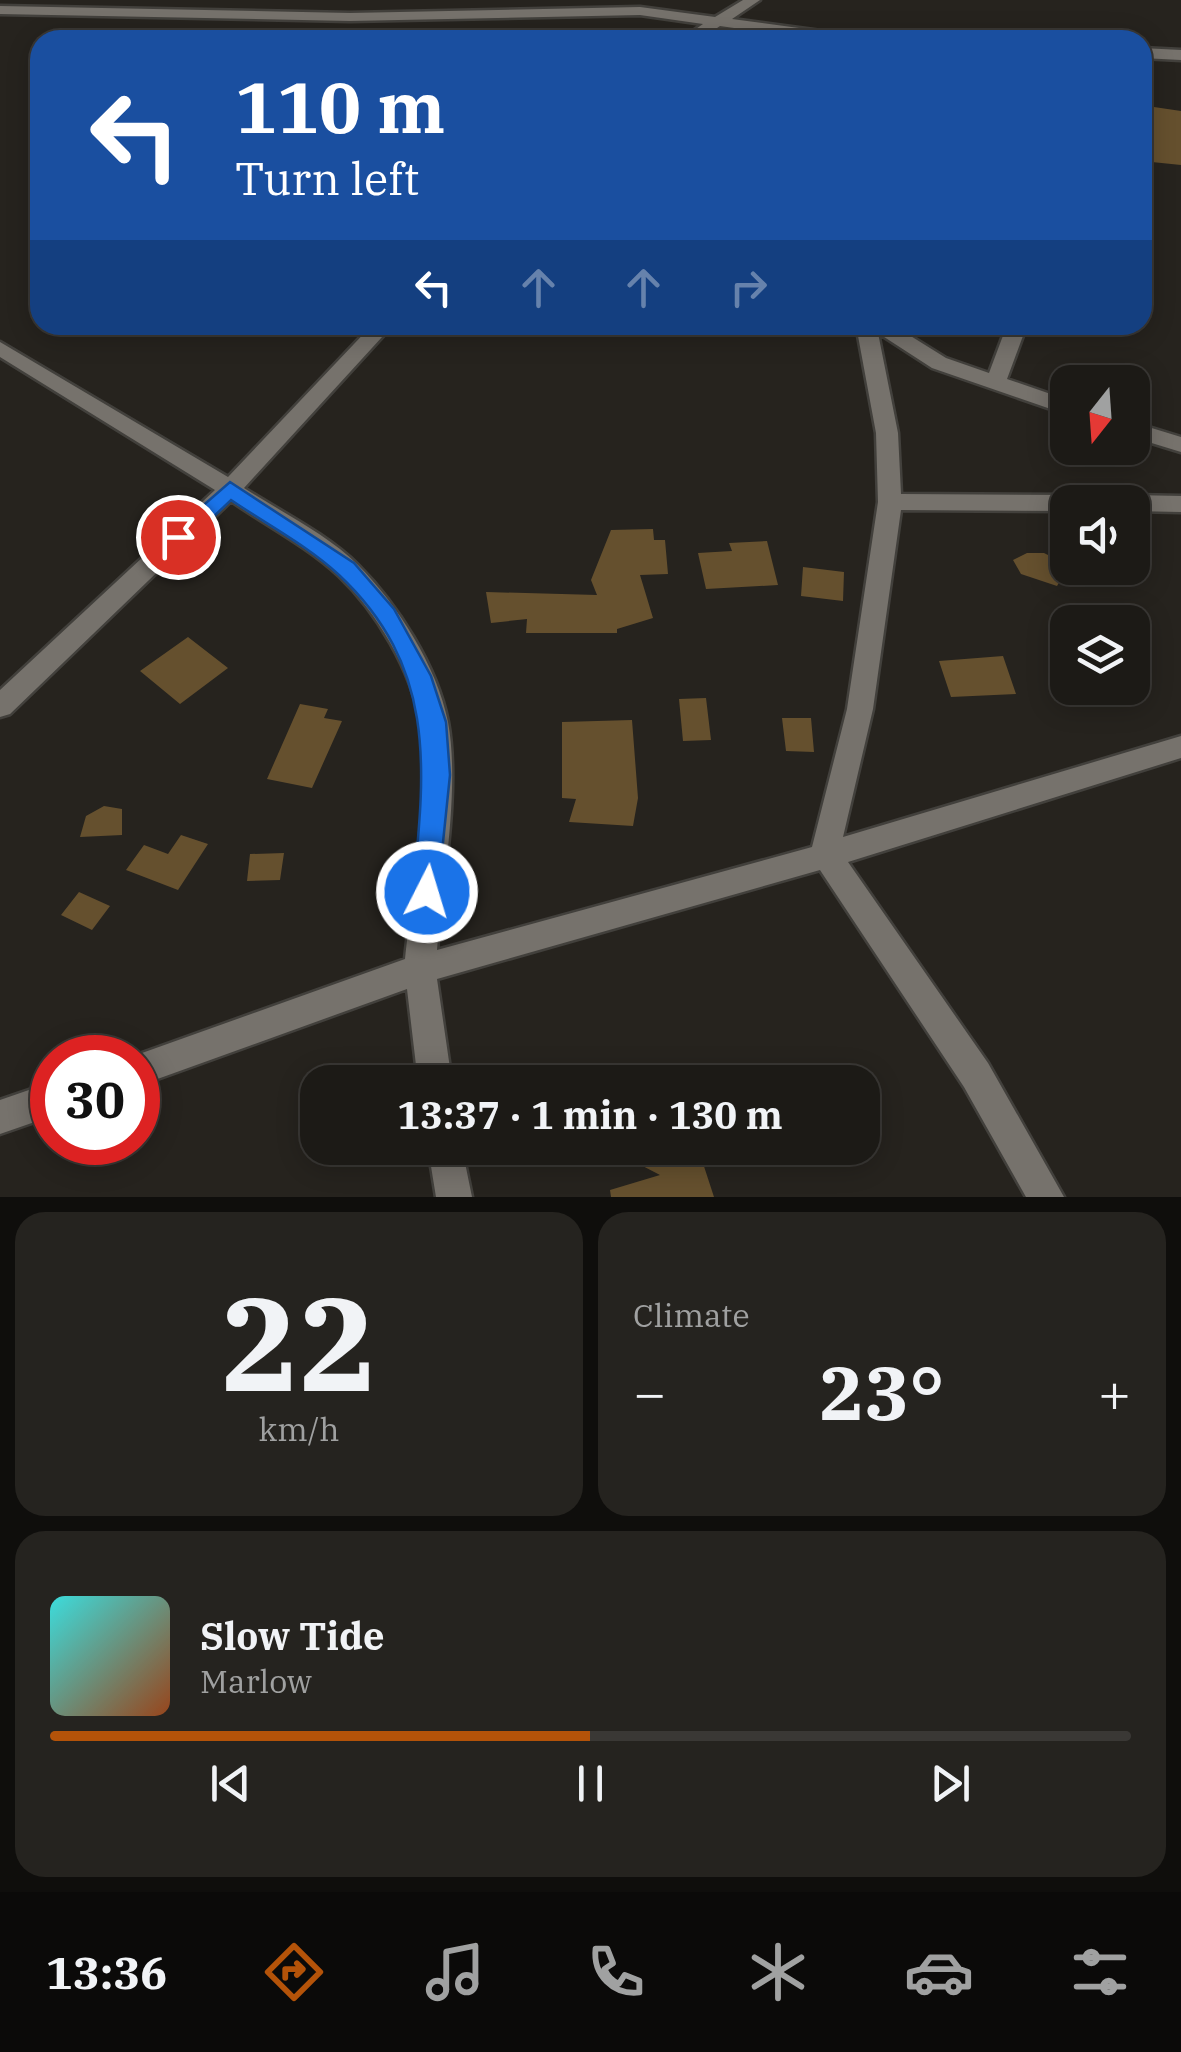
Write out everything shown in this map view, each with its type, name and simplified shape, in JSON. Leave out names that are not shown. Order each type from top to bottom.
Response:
[{"type":"street","points":[[706,30],[752,0]]},
{"type":"street","points":[[0,10],[64,15],[129,6],[350,17],[637,6],[715,24],[766,30]]},
{"type":"street","points":[[637,6],[674,30]]},
{"type":"street","points":[[1152,53],[1181,54]]},
{"type":"street","points":[[0,706],[230,490],[374,335]]},
{"type":"street","points":[[868,335],[888,434],[890,502],[860,709],[825,853],[976,1074],[1046,1197]]},
{"type":"street","points":[[895,335],[940,363],[1050,402]]},
{"type":"street","points":[[995,384],[1013,335]]},
{"type":"street","points":[[0,348],[230,490],[346,569],[386,615],[418,676],[434,722],[437,775],[420,969],[432,1065]]},
{"type":"street","points":[[1150,435],[1181,445]]},
{"type":"street","points":[[890,502],[1050,503]]},
{"type":"street","points":[[1150,503],[1181,504]]},
{"type":"street","points":[[160,1062],[420,969],[723,888],[825,853],[1181,748]]},
{"type":"street","points":[[0,1117],[30,1107]]},
{"type":"street","points":[[449,1165],[454,1197]]},
{"type":"building","points":[[1152,107],[1181,111],[1181,165],[1152,162]]},
{"type":"building","points":[[653,529],[654,540],[665,540],[668,574],[640,575],[653,618],[617,629],[617,633],[526,633],[527,619],[491,623],[486,592],[597,595],[591,580],[611,530]]},
{"type":"building","points":[[767,541],[778,585],[706,589],[698,553],[732,551],[729,543]]},
{"type":"building","points":[[1027,553],[1050,556],[1050,584],[1021,574],[1013,560]]},
{"type":"building","points":[[803,567],[844,572],[843,601],[801,596]]},
{"type":"building","points":[[188,637],[228,668],[180,704],[140,671]]},
{"type":"building","points":[[1003,656],[1016,694],[951,697],[939,661]]},
{"type":"building","points":[[706,698],[711,740],[683,741],[679,699]]},
{"type":"building","points":[[300,704],[328,709],[324,718],[342,721],[312,788],[267,779]]},
{"type":"building","points":[[782,718],[811,718],[814,752],[786,751]]},
{"type":"building","points":[[632,720],[638,798],[633,826],[569,822],[576,799],[562,798],[562,722]]},
{"type":"building","points":[[104,806],[122,809],[122,835],[80,837],[86,816]]},
{"type":"building","points":[[181,835],[208,844],[178,890],[126,870],[144,845],[168,854]]},
{"type":"building","points":[[284,853],[280,880],[247,881],[250,854]]},
{"type":"building","points":[[79,892],[110,906],[92,930],[61,915]]},
{"type":"building","points":[[641,1165],[704,1165],[714,1197],[611,1197],[610,1190],[660,1175]]},
{"type":"route","points":[[178,537],[230,490],[346,569],[386,615],[418,676],[434,722],[437,775],[427,892]]}]
